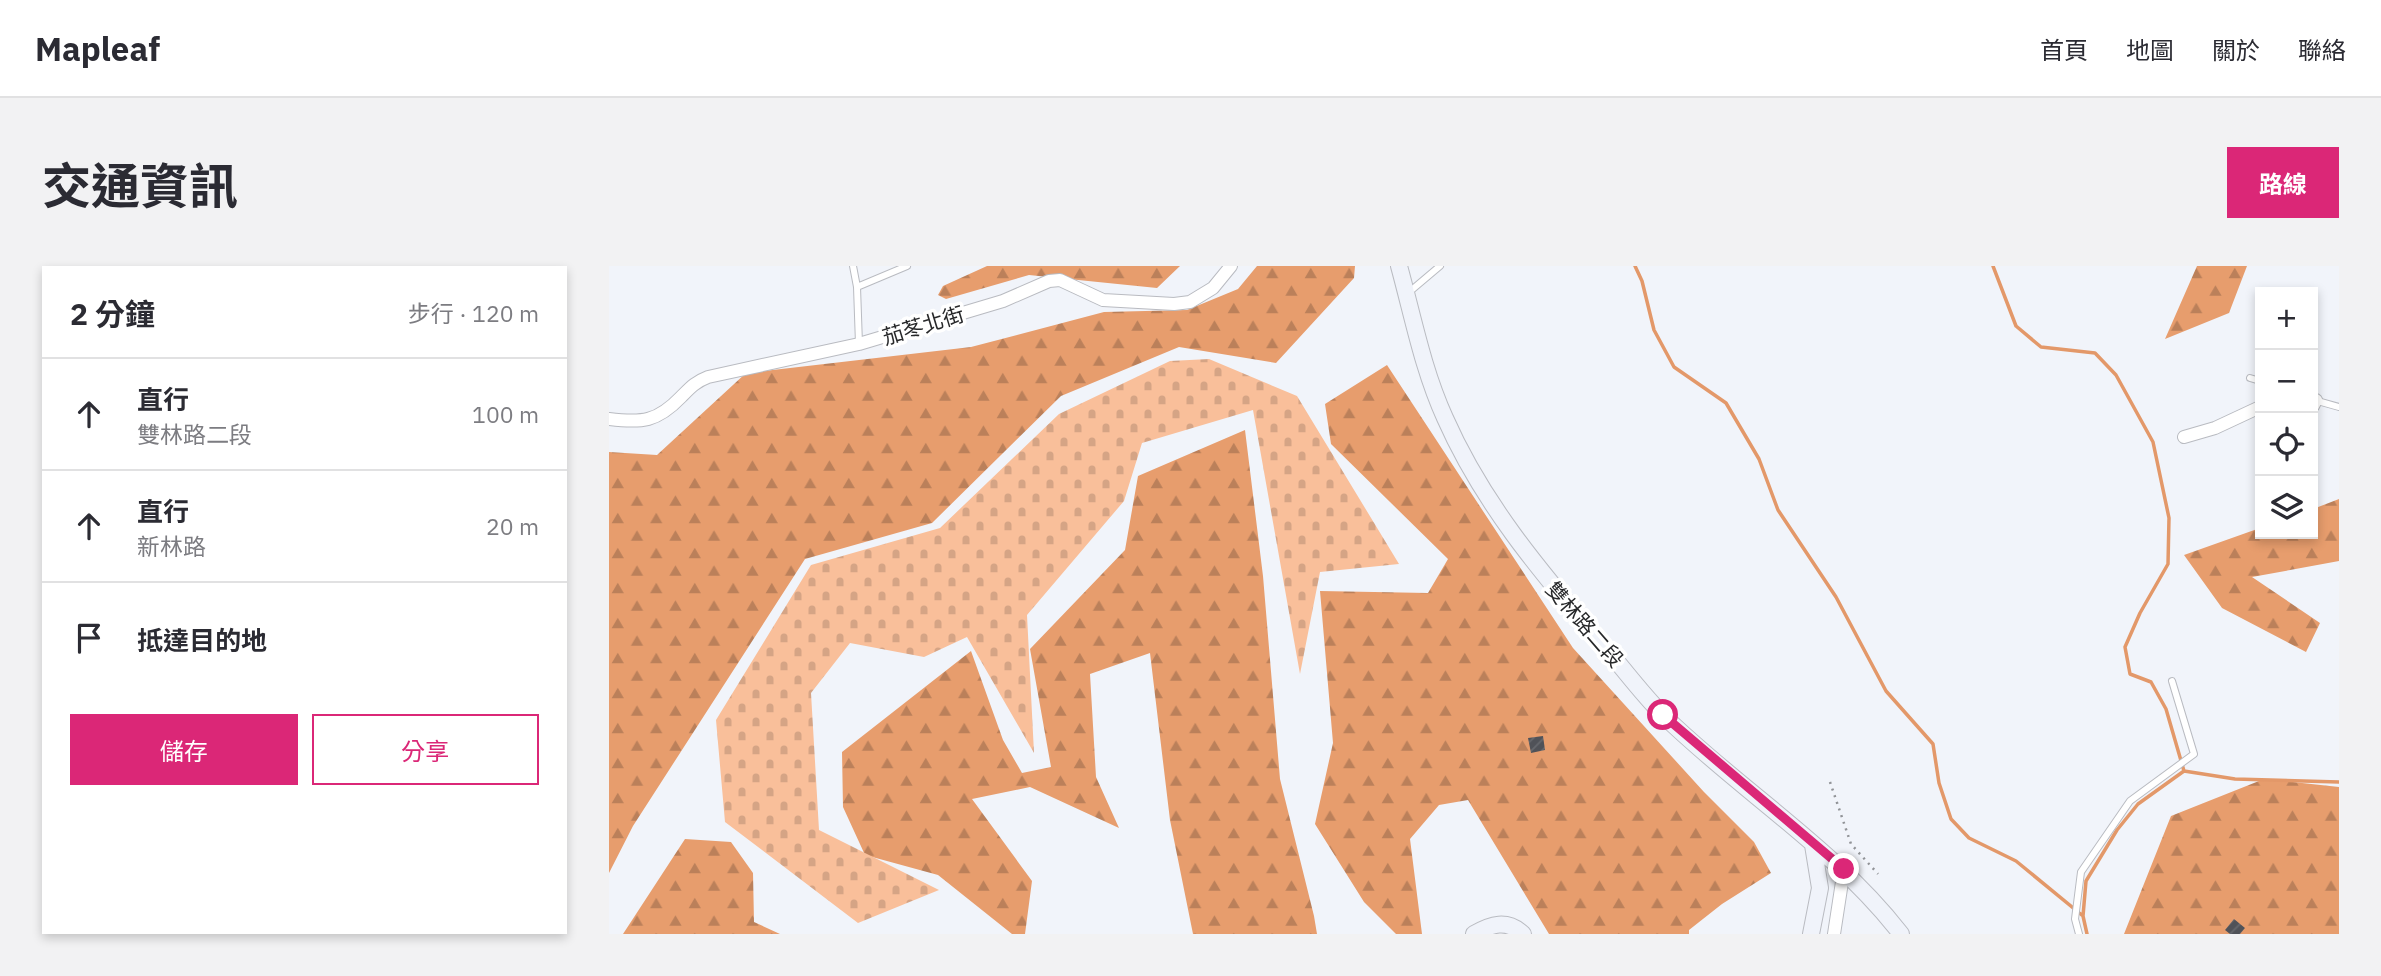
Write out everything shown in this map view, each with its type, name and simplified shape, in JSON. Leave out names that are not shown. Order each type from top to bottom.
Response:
[{"type":"street","name":"茄苳北街","points":[[609,419],[642,422],[669,409],[694,383],[708,377],[859,344],[1003,301],[1049,281],[1060,280],[1103,300],[1174,304],[1189,302],[1213,288],[1231,266]]},
{"type":"street","name":"雙林路二段","points":[[1399,266],[1427,369],[1444,417],[1486,497],[1534,564],[1663,715],[1844,869],[1878,904],[1901,934]]},
{"type":"street","points":[[2184,437],[2215,428],[2255,409]]},
{"type":"street","points":[[1811,934],[1820,888],[1813,845]]},
{"type":"street","points":[[1834,934],[1844,869]]},
{"type":"street","points":[[1474,934],[1498,924],[1511,925],[1523,934]]},
{"type":"lane","points":[[853,266],[857,287],[859,344]]},
{"type":"lane","points":[[857,287],[908,266]]},
{"type":"lane","points":[[1407,294],[1440,266]]},
{"type":"lane","points":[[2250,378],[2255,380]]},
{"type":"lane","points":[[2318,403],[2339,407]]},
{"type":"lane","points":[[2079,934],[2075,919],[2081,872],[2130,801],[2194,754],[2172,681]]},
{"type":"path","points":[[1830,782],[1851,844],[1878,874]]},
{"type":"green space","points":[[987,266],[1180,266],[1157,288],[1029,275],[946,299],[938,295],[943,286]]},
{"type":"green space","points":[[1257,266],[1355,266],[1354,278],[1276,363],[1179,347],[1061,396],[932,523],[805,559],[633,826],[609,873],[609,452],[657,455],[746,373],[971,347],[1104,312],[1187,310],[1238,289]]},
{"type":"green space","points":[[2197,266],[2247,266],[2229,313],[2165,339]]},
{"type":"green space","points":[[1209,359],[1297,396],[1399,564],[1320,572],[1300,674],[1253,410],[1142,443],[1124,501],[1027,615],[1034,753],[967,637],[924,657],[850,643],[811,693],[819,830],[939,890],[858,923],[725,822],[716,720],[811,565],[940,528],[1059,414],[1170,361]]},
{"type":"green space","points":[[1387,365],[1573,648],[1704,792],[1754,842],[1771,873],[1722,904],[1689,930],[1689,934],[1549,934],[1468,800],[1439,805],[1410,839],[1422,934],[1396,934],[1364,902],[1315,824],[1333,743],[1320,591],[1428,593],[1448,559],[1331,444],[1325,404]]},
{"type":"green space","points":[[1245,430],[1263,576],[1280,779],[1317,934],[1193,934],[1170,820],[1150,653],[1090,674],[1096,777],[1119,828],[1030,787],[972,799],[1032,881],[1025,934],[1012,934],[938,875],[865,855],[843,807],[842,752],[971,651],[1003,740],[1022,773],[1051,767],[1030,649],[1125,550],[1138,476]]},
{"type":"green space","points":[[2339,499],[2339,561],[2252,577],[2320,623],[2306,652],[2222,608],[2184,555],[2255,530],[2255,539],[2318,539],[2318,507]]},
{"type":"green space","points":[[2264,779],[2339,787],[2339,934],[2124,934],[2171,816]]},
{"type":"green space","points":[[685,839],[731,842],[753,873],[754,922],[780,934],[623,934]]},
{"type":"building","points":[[1543,736],[1545,750],[1531,753],[1528,738]]},
{"type":"building","points":[[2234,919],[2245,928],[2240,934],[2230,934],[2225,930]]},
{"type":"waterway","points":[[1635,266],[1642,281],[1654,330],[1674,367],[1726,403],[1759,459],[1778,510],[1836,597],[1886,691],[1933,744],[1939,783],[1951,819],[1969,838],[2016,861],[2083,916],[2087,934]]},
{"type":"waterway","points":[[1993,266],[2016,326],[2041,347],[2095,353],[2116,375],[2153,442],[2169,518],[2168,564],[2140,613],[2125,647],[2130,674],[2151,682],[2166,709],[2184,771]]},
{"type":"waterway","points":[[2083,916],[2086,881],[2117,830],[2138,804],[2184,771],[2235,779],[2339,782]]},
{"type":"route","points":[[1663,715],[1844,869]]}]
